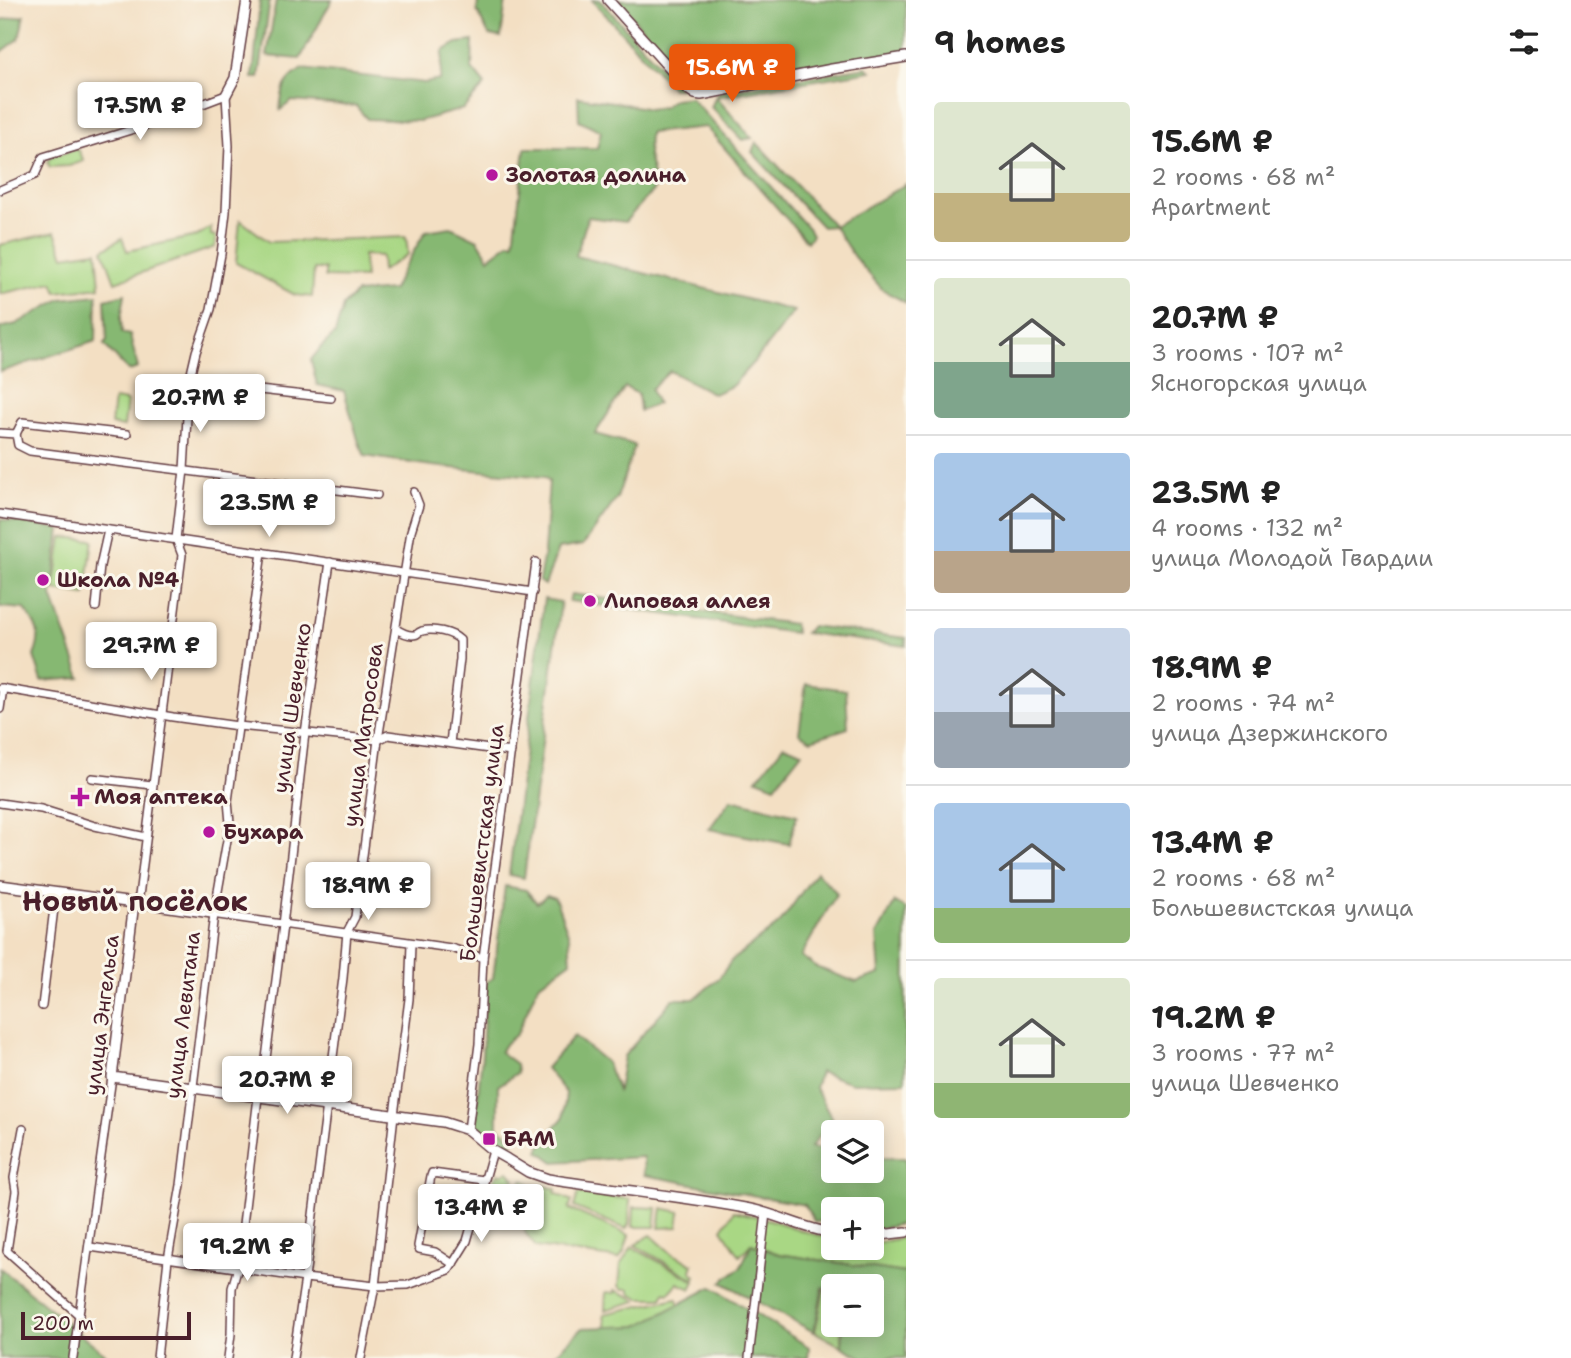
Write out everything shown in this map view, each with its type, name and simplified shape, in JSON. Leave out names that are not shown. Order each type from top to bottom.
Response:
[{"type":"street","points":[[0,190],[35,175],[43,158],[147,125],[226,95],[235,78],[247,0]]},
{"type":"street","points":[[608,0],[695,94],[906,57]]},
{"type":"street","name":"улица Энгельса","points":[[74,1358],[182,555],[176,539],[184,470],[189,382],[195,352],[211,309],[221,254],[229,146],[226,95]]},
{"type":"street","points":[[189,382],[331,398]]},
{"type":"street","points":[[127,434],[22,422],[16,434],[18,445],[30,451],[377,495]]},
{"type":"street","points":[[0,433],[16,434]]},
{"type":"street","name":"улица Матросова","points":[[293,1358],[344,978],[347,932],[355,917],[378,740],[414,517],[419,505],[414,492]]},
{"type":"street","points":[[0,514],[533,592]]},
{"type":"street","points":[[96,607],[100,566],[108,530]]},
{"type":"street","name":"улица Левитана","points":[[157,1358],[214,914],[230,822],[228,800],[262,552]]},
{"type":"street","name":"улица Шевченко","points":[[228,1358],[232,1334],[232,1288],[238,1267],[258,1097],[263,1082],[305,733],[330,562]]},
{"type":"street","name":"Большевистская улица","points":[[468,1130],[479,1044],[483,958],[536,562]]},
{"type":"street","points":[[396,629],[408,635],[431,630],[455,635],[460,640],[450,743]]},
{"type":"street","points":[[0,709],[1,688],[161,716],[238,726],[378,740],[388,735],[511,752]]},
{"type":"street","points":[[92,778],[152,785]]},
{"type":"street","points":[[0,803],[41,809],[95,826],[146,837]]},
{"type":"street","points":[[0,885],[347,932],[411,944],[451,948],[483,958]]},
{"type":"street","points":[[42,1006],[56,892]]},
{"type":"street","points":[[361,1358],[375,1286],[409,999],[411,944]]},
{"type":"street","points":[[112,1077],[443,1122],[468,1130],[493,1151],[528,1172],[548,1179],[686,1198],[766,1213],[821,1231]]},
{"type":"street","points":[[23,1129],[13,1178],[16,1191],[7,1251],[79,1315]]},
{"type":"street","points":[[90,1247],[305,1278],[375,1286],[408,1285],[449,1270],[453,1264],[467,1241],[493,1151]]},
{"type":"street","points":[[453,1264],[435,1252],[419,1249],[418,1246],[431,1175],[484,1180]]},
{"type":"street","points":[[749,1358],[766,1213]]},
{"type":"street","points":[[884,1235],[906,1232]]},
{"type":"street","points":[[0,1234],[9,1236]]},
{"type":"green space","points":[[260,0],[270,0],[259,78],[253,78]]},
{"type":"green space","points":[[276,0],[332,0],[300,59],[267,56]]},
{"type":"green space","points":[[478,0],[506,0],[501,37],[489,35],[477,11]]},
{"type":"green space","points":[[592,0],[600,0],[680,88],[672,88]]},
{"type":"green space","points":[[617,0],[906,0],[906,53],[709,84],[694,83],[685,77]]},
{"type":"green space","points":[[24,16],[19,39],[0,53],[0,20]]},
{"type":"green space","points":[[473,41],[472,69],[485,85],[463,109],[419,121],[367,119],[356,106],[292,101],[280,110],[285,86],[291,77],[302,69],[425,83],[440,80],[443,51],[457,43]]},
{"type":"green space","points":[[866,67],[871,71],[716,97],[752,138],[742,140],[711,107],[718,92]]},
{"type":"green space","points":[[578,97],[649,109],[663,107],[674,99],[690,97],[812,235],[807,242],[706,127],[649,133],[648,155],[656,187],[625,222],[588,217],[576,256],[794,311],[732,386],[714,394],[670,371],[651,389],[657,404],[640,411],[638,394],[625,387],[595,434],[635,445],[617,498],[583,545],[558,549],[545,585],[539,581],[549,481],[544,477],[432,466],[365,456],[344,391],[317,385],[311,360],[335,334],[343,306],[356,293],[393,290],[426,231],[451,227],[478,240],[489,258],[510,242],[514,243],[525,148],[597,148],[601,131],[579,120]]},
{"type":"green space","points":[[756,142],[834,226],[822,227],[752,152]]},
{"type":"green space","points":[[78,149],[84,161],[69,166],[50,167],[47,162],[52,156]]},
{"type":"green space","points":[[906,184],[906,303],[882,289],[854,257],[834,226]]},
{"type":"green space","points":[[240,220],[269,242],[406,237],[408,254],[382,271],[381,256],[363,255],[365,278],[325,277],[325,269],[314,269],[312,297],[295,295],[236,263]]},
{"type":"green space","points":[[211,227],[211,235],[216,236],[215,247],[115,282],[103,250],[122,238],[127,251],[197,236]]},
{"type":"green space","points":[[55,232],[64,256],[97,251],[100,287],[57,292],[53,282],[0,294],[0,245]]},
{"type":"green space","points":[[125,294],[121,318],[122,333],[130,335],[138,368],[129,371],[104,345],[107,341],[105,299]]},
{"type":"green space","points":[[97,295],[96,341],[0,372],[0,328],[16,324],[61,299]]},
{"type":"green space","points":[[114,399],[127,401],[124,427],[111,425]]},
{"type":"green space","points":[[0,519],[60,529],[52,596],[81,678],[42,681],[34,656],[38,636],[33,621],[25,609],[0,607]]},
{"type":"green space","points":[[62,537],[93,540],[85,595],[54,590]]},
{"type":"green space","points":[[571,594],[794,624],[795,633],[569,601]]},
{"type":"green space","points":[[544,599],[561,602],[524,878],[509,875]]},
{"type":"green space","points":[[811,626],[906,638],[906,646],[805,633]]},
{"type":"green space","points":[[806,684],[846,690],[848,728],[811,740],[799,733]]},
{"type":"green space","points":[[784,745],[802,752],[775,786],[757,779]]},
{"type":"green space","points":[[731,799],[797,815],[789,844],[709,829]]},
{"type":"green space","points":[[816,872],[837,893],[801,956],[816,967],[856,982],[880,974],[877,935],[895,902],[906,909],[905,1082],[852,1083],[820,1072],[815,1088],[832,1119],[821,1120],[821,1134],[811,1147],[821,1149],[821,1183],[884,1183],[884,1158],[906,1158],[906,1223],[884,1228],[884,1197],[821,1197],[821,1222],[814,1221],[805,1205],[644,1175],[643,1157],[554,1162],[539,1151],[545,1138],[563,1118],[566,1093],[546,1068],[574,1036],[606,1062],[618,1091],[624,1056],[673,999],[694,999],[719,978],[732,960],[780,923]]},
{"type":"green space","points":[[505,886],[526,890],[537,903],[547,895],[555,898],[569,936],[571,961],[538,985],[517,1034],[500,1052],[516,1064],[517,1073],[498,1086],[498,1127],[514,1138],[509,1148],[475,1125],[486,982],[493,978]]},
{"type":"green space","points":[[508,1171],[515,1179],[513,1184],[518,1187],[523,1180],[539,1188],[541,1185],[556,1189],[555,1193],[572,1201],[569,1209],[629,1235],[619,1259],[536,1247],[525,1232],[523,1219],[495,1188],[494,1180],[499,1172],[501,1175]]},
{"type":"green space","points":[[578,1193],[630,1199],[629,1224],[626,1229],[574,1207]]},
{"type":"green space","points":[[634,1207],[657,1208],[655,1227],[633,1227]]},
{"type":"green space","points":[[662,1208],[680,1212],[678,1227],[659,1228]]},
{"type":"green space","points":[[734,1211],[821,1236],[821,1260],[884,1260],[884,1241],[906,1237],[906,1273],[779,1254],[751,1244],[740,1256],[722,1229]]},
{"type":"green space","points":[[651,1235],[671,1253],[693,1264],[691,1271],[696,1276],[694,1279],[635,1245]]},
{"type":"green space","points":[[751,1244],[779,1254],[906,1273],[906,1358],[863,1358],[842,1347],[842,1337],[884,1337],[884,1274],[821,1274],[821,1297],[814,1332],[721,1282],[741,1267]]},
{"type":"green space","points":[[632,1247],[695,1281],[691,1289],[678,1283],[669,1293],[665,1292],[662,1298],[639,1298],[630,1293],[630,1289],[623,1289],[619,1286],[621,1264]]},
{"type":"green space","points":[[0,1268],[110,1358],[0,1358]]},
{"type":"green space","points":[[712,1287],[809,1347],[808,1358],[551,1358],[582,1328],[638,1326]]},
{"type":"green space","points":[[615,1290],[637,1301],[605,1310],[606,1292],[615,1293]]},
{"type":"green space","points":[[677,1298],[680,1310],[607,1337],[604,1314]]},
{"type":"green space","points":[[821,1304],[821,1335],[815,1332]]},
{"type":"green space","points":[[824,1337],[841,1337],[841,1346]]},
{"type":"place","name":"Золотая долина","points":[[492,175]]},
{"type":"place","name":"Школа №4","points":[[43,580]]},
{"type":"place","name":"Липовая аллея","points":[[590,601]]},
{"type":"place","name":"Моя аптека","points":[[80,797]]},
{"type":"place","name":"Бухара","points":[[209,832]]},
{"type":"place","name":"БАМ","points":[[489,1139]]},
{"type":"district","name":"Новый посёлок","points":[[135,901]]}]
